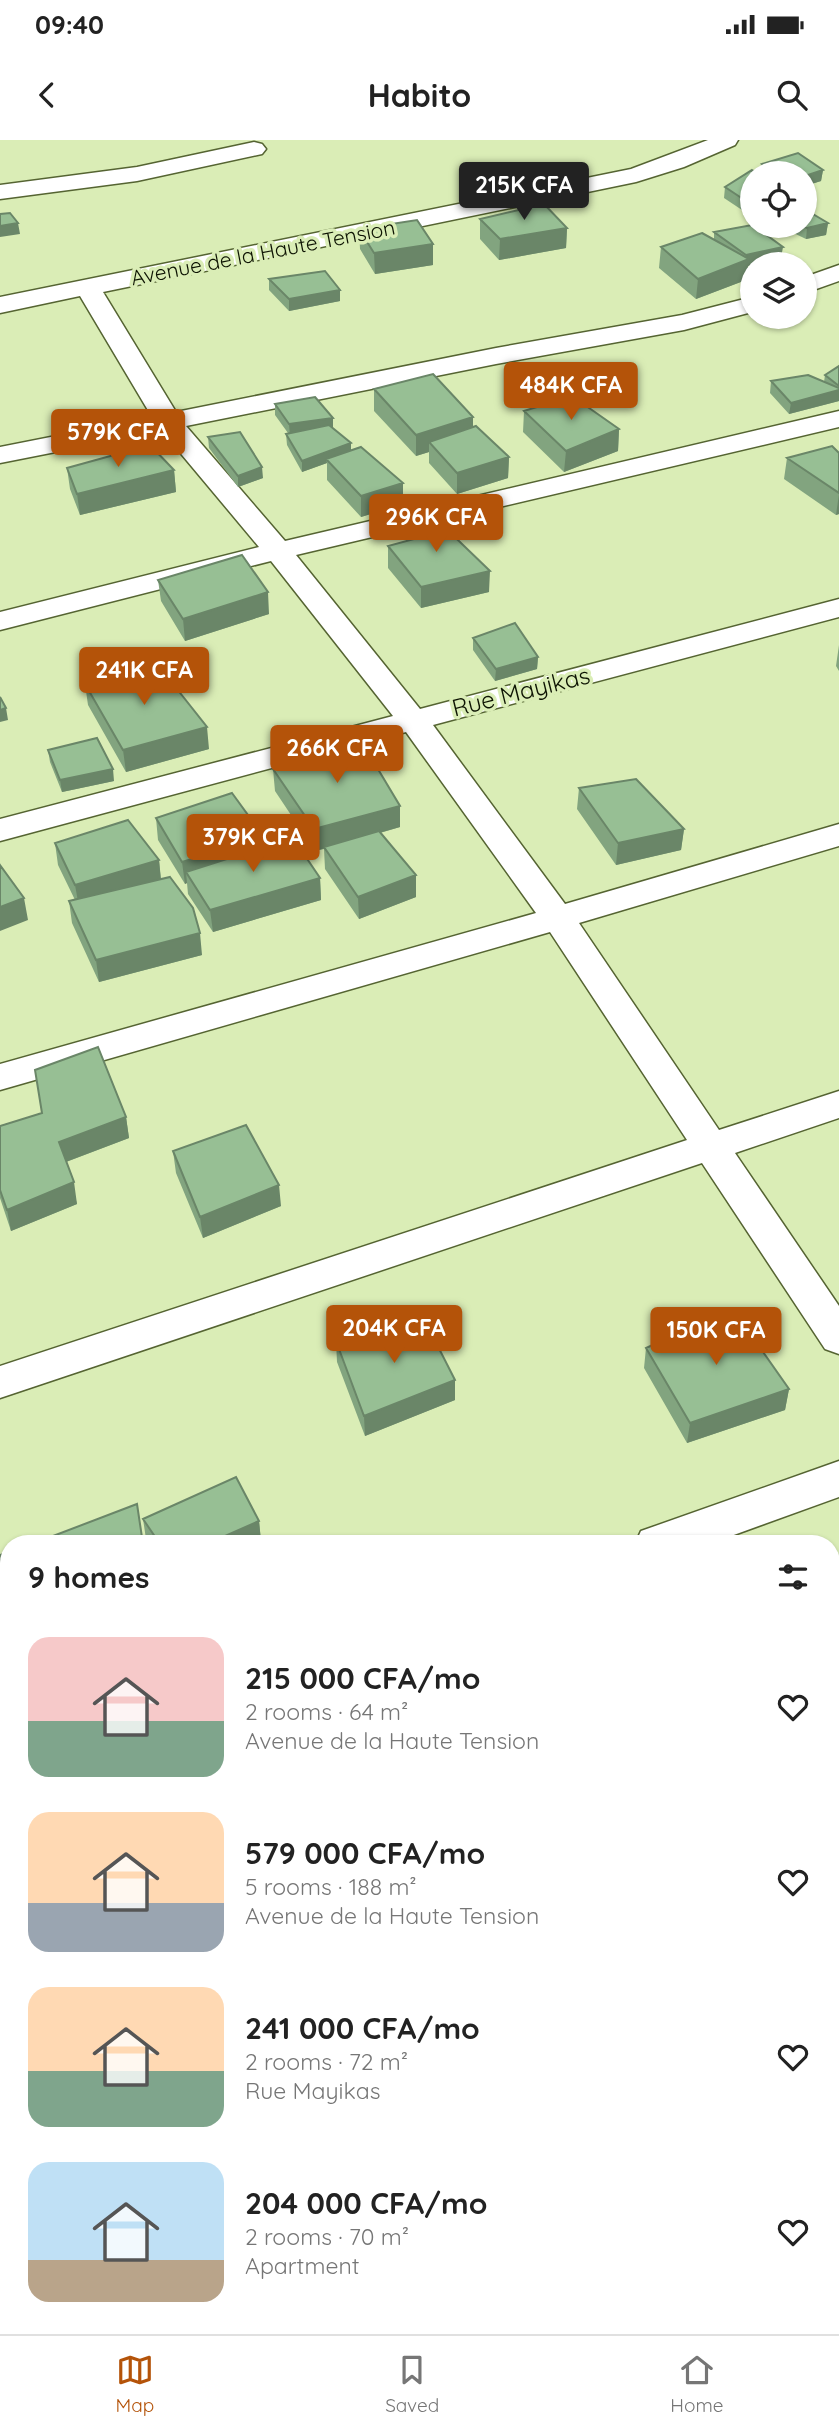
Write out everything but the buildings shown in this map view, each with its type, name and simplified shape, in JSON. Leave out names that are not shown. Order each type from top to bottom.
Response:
[{"type":"street","name":"Avenue de la Haute Tension","points":[[0,305],[636,175],[676,162],[727,140]]},
{"type":"street","points":[[0,192],[137,174],[254,149]]},
{"type":"street","points":[[817,281],[839,272]]},
{"type":"street","points":[[88,288],[168,422],[278,551],[412,719],[557,917],[839,1338]]},
{"type":"street","points":[[0,455],[482,359],[684,322],[740,307]]},
{"type":"street","points":[[0,621],[278,551],[839,419]]},
{"type":"street","name":"Rue Mayikas","points":[[0,830],[839,608]]},
{"type":"street","points":[[0,1077],[839,835]]},
{"type":"street","points":[[0,1382],[839,1104]]},
{"type":"street","points":[[681,1535],[839,1479]]}]
